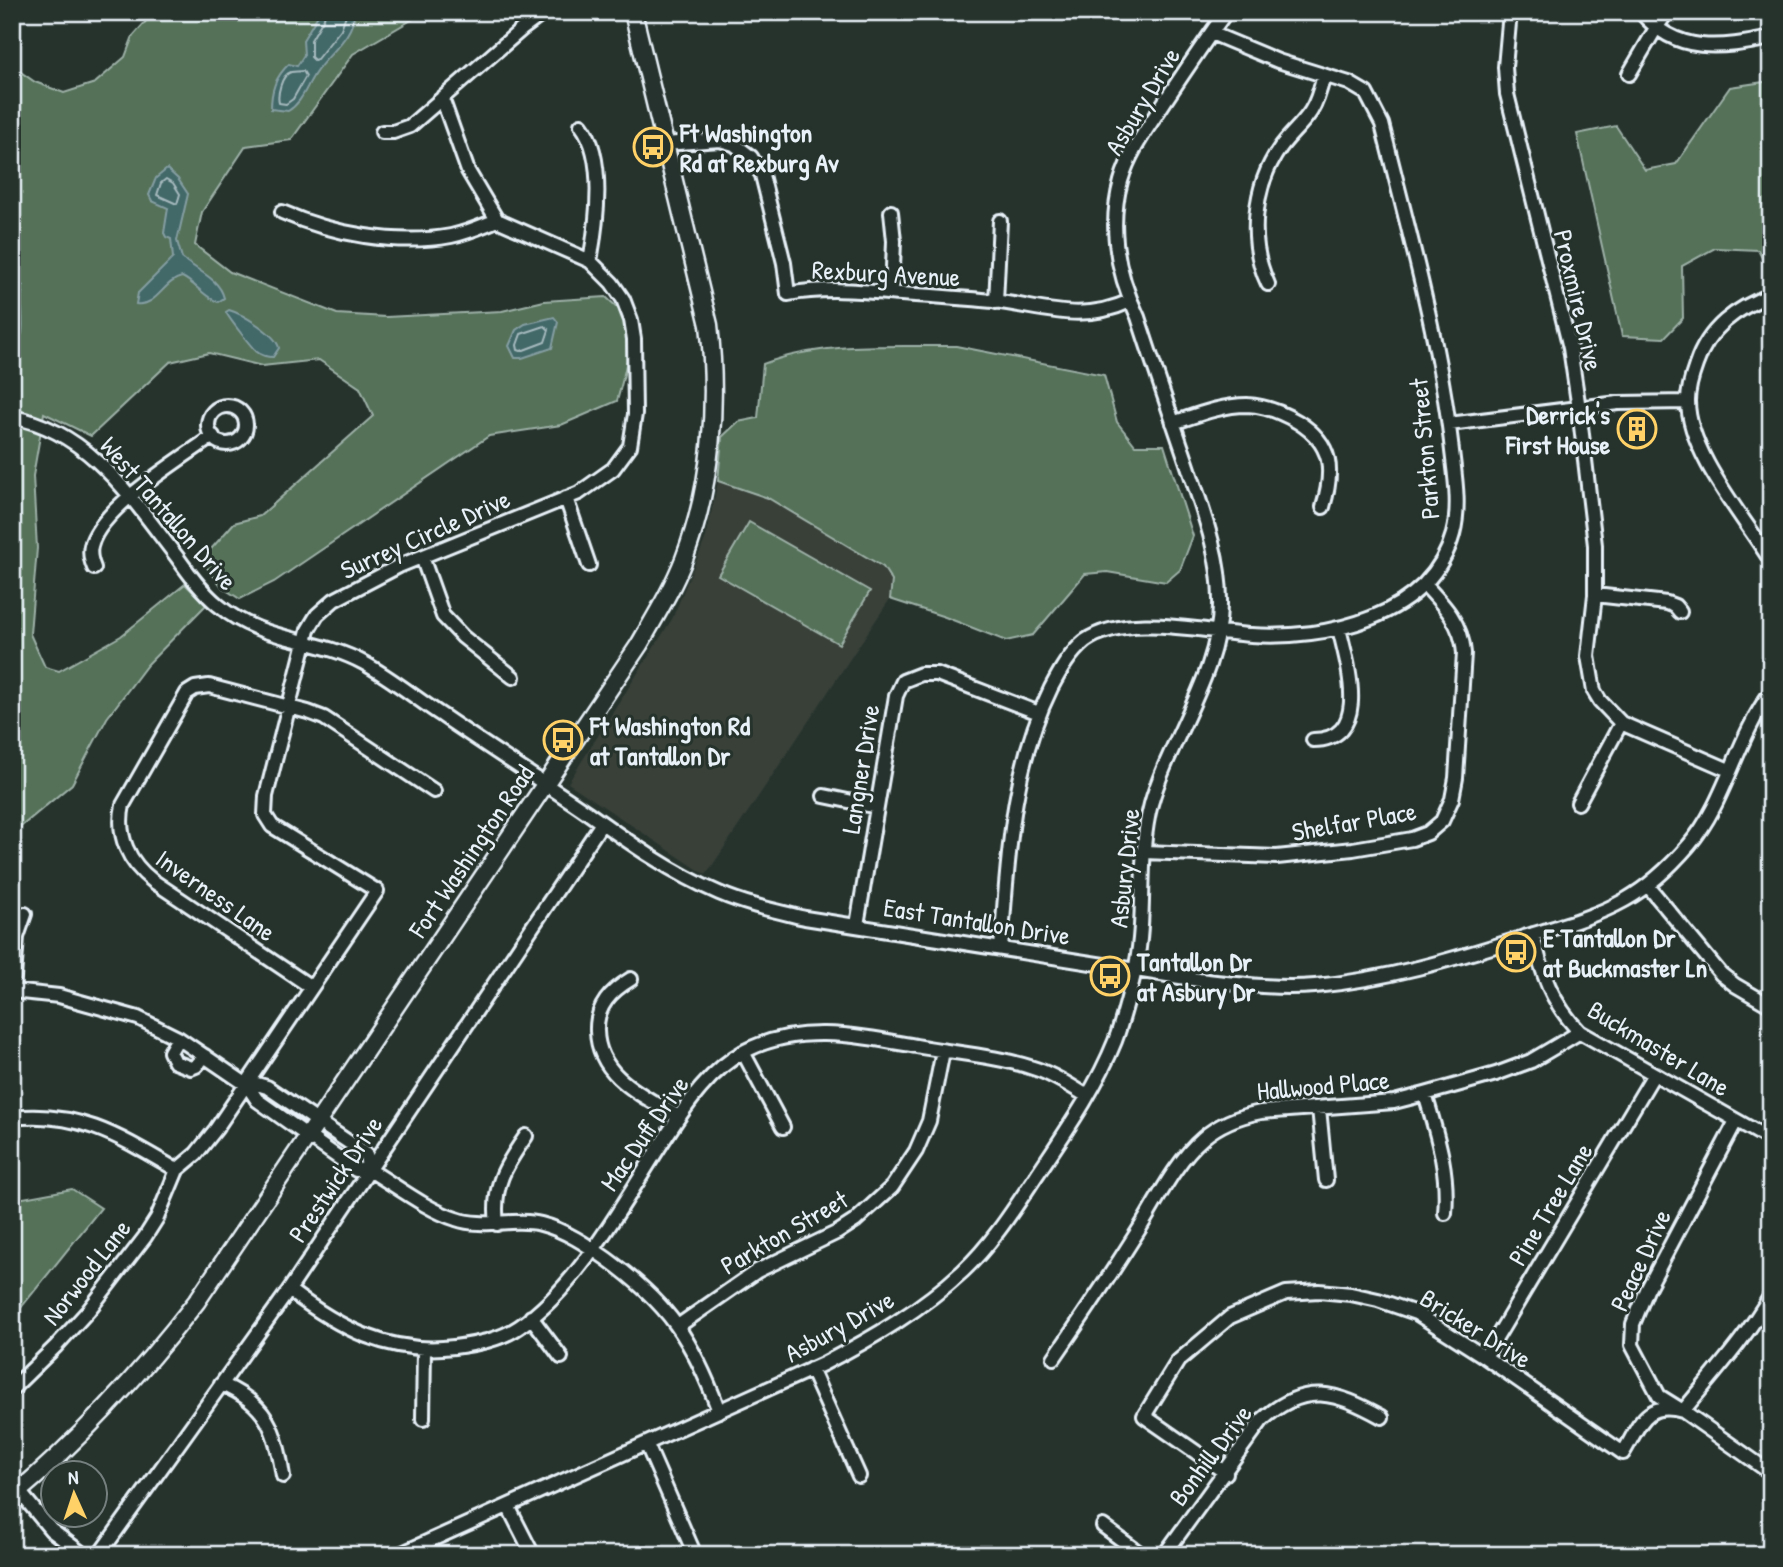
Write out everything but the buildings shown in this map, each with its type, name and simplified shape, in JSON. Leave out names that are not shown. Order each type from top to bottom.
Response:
[{"type":"main road","name":"Fort Washington Road","points":[[16,1494],[102,1414],[158,1352],[197,1301],[639,645],[662,607],[683,560],[703,490],[712,414],[710,335],[685,220],[633,12]]},
{"type":"street","points":[[382,132],[393,132],[410,126],[545,12]]},
{"type":"street","name":"Asbury Drive","points":[[398,1555],[647,1445],[880,1334],[921,1306],[964,1270],[1002,1227],[1087,1096],[1115,1042],[1125,1012],[1141,932],[1146,827],[1154,795],[1202,682],[1217,631],[1220,596],[1209,528],[1123,284],[1116,243],[1121,182],[1146,129],[1226,12]]},
{"type":"street","name":"Proxmire Drive","points":[[1510,12],[1505,67],[1507,94],[1570,348],[1579,409],[1595,545],[1595,595],[1588,656],[1591,678],[1600,701],[1621,723],[1729,770]]},
{"type":"street","points":[[1641,12],[1668,35],[1714,47],[1734,46],[1771,38]]},
{"type":"street","points":[[1629,74],[1667,12]]},
{"type":"street","name":"Parkton Street","points":[[1001,948],[1009,839],[1025,760],[1039,713],[1068,659],[1087,640],[1127,627],[1251,635],[1289,635],[1339,628],[1390,609],[1425,585],[1446,551],[1455,525],[1457,498],[1446,398],[1430,321],[1376,108],[1366,93],[1349,83],[1278,61],[1211,33]]},
{"type":"street","points":[[1268,284],[1261,267],[1257,239],[1256,217],[1261,187],[1277,151],[1311,110],[1320,93],[1324,75]]},
{"type":"street","points":[[282,212],[300,220],[347,231],[412,239],[449,236],[496,220],[468,171],[442,98]]},
{"type":"street","points":[[581,125],[594,146],[597,172],[590,261]]},
{"type":"street","name":"Rexburg Avenue","points":[[664,144],[711,140],[728,142],[757,164],[784,263],[788,294],[840,289],[996,302],[1071,313],[1107,310],[1130,301]]},
{"type":"street","points":[[891,212],[894,241],[892,293]]},
{"type":"street","name":"Surrey Circle Drive","points":[[177,1170],[204,1146],[377,891],[272,826],[267,819],[266,796],[308,630],[322,608],[362,584],[590,487],[620,461],[630,446],[635,414],[634,339],[631,320],[623,299],[590,261],[496,220]]},
{"type":"street","points":[[996,302],[1000,221]]},
{"type":"street","points":[[1771,295],[1734,312],[1713,332],[1699,356],[1691,380],[1688,402],[1697,445],[1766,544],[1771,561]]},
{"type":"street","points":[[1448,424],[1618,403],[1688,402]]},
{"type":"street","points":[[1173,423],[1213,410],[1245,405],[1268,408],[1292,418],[1318,436],[1325,450],[1330,474],[1323,507]]},
{"type":"street","name":"West Tantallon Drive","points":[[12,417],[41,425],[73,440],[100,463],[130,496],[199,586],[216,604],[243,624],[342,653],[365,664],[546,784]]},
{"type":"street","points":[[94,568],[90,555],[95,537],[111,514],[130,496],[212,436]]},
{"type":"street","points":[[566,498],[589,565]]},
{"type":"street","points":[[422,557],[443,616],[463,637],[513,677]]},
{"type":"street","name":"Shelfar Place","points":[[1144,852],[1277,858],[1412,839],[1428,833],[1436,826],[1448,809],[1456,778],[1464,653],[1463,639],[1457,624],[1425,585]]},
{"type":"street","points":[[1595,595],[1667,603],[1680,612]]},
{"type":"street","points":[[1313,740],[1320,740],[1338,732],[1345,723],[1351,706],[1352,686],[1339,628]]},
{"type":"street","name":"Langner Drive","points":[[857,925],[896,696],[903,681],[921,674],[937,674],[1039,713]]},
{"type":"street","name":"Inverness Lane","points":[[311,986],[142,873],[127,853],[121,826],[122,809],[187,693],[193,688],[209,686],[324,718],[434,791]]},
{"type":"street","name":"East Tantallon Drive","points":[[546,784],[668,868],[741,902],[805,918],[1241,985],[1314,986],[1423,967],[1601,912],[1648,886],[1696,837],[1717,798],[1753,717],[1771,692]]},
{"type":"street","points":[[1578,803],[1621,723]]},
{"type":"street","points":[[824,796],[877,807]]},
{"type":"street","name":"Prestwick Drive","points":[[99,1555],[289,1290],[368,1168],[602,823]]},
{"type":"street","points":[[1648,886],[1716,968],[1735,985],[1771,1006]]},
{"type":"street","points":[[25,914],[17,937],[12,991],[44,992],[107,1007],[138,1018],[178,1038],[247,1084],[254,1098],[356,1170],[368,1168],[453,1219],[497,1224],[536,1223],[593,1249],[659,1301],[678,1326],[698,1361],[719,1410]]},
{"type":"street","name":"Buckmaster Lane","points":[[1533,934],[1550,992],[1565,1017],[1580,1032],[1771,1140]]},
{"type":"street","points":[[631,979],[614,990],[600,1010],[597,1031],[601,1056],[621,1080],[679,1117]]},
{"type":"street","name":"Hallwood Place","points":[[1054,1358],[1110,1276],[1176,1170],[1202,1139],[1216,1128],[1246,1115],[1284,1109],[1394,1102],[1425,1094],[1531,1061],[1580,1032]]},
{"type":"street","name":"Mac Duff Drive","points":[[289,1290],[354,1331],[386,1345],[437,1349],[482,1342],[506,1334],[553,1298],[593,1249],[679,1117],[704,1084],[743,1052],[776,1040],[801,1034],[822,1033],[850,1035],[943,1051],[1034,1068],[1087,1096]]},
{"type":"street","points":[[178,1038],[170,1052],[175,1062],[191,1068],[205,1056]]},
{"type":"street","name":"Parkton Street","points":[[678,1326],[757,1271],[855,1221],[892,1187],[916,1151],[929,1121],[943,1051]]},
{"type":"street","points":[[743,1052],[783,1127]]},
{"type":"street","name":"Pine Tree Lane","points":[[1485,1357],[1654,1074]]},
{"type":"street","points":[[247,1084],[267,1087],[319,1121],[366,1154],[368,1168]]},
{"type":"street","points":[[1425,1094],[1444,1159],[1447,1192],[1445,1213]]},
{"type":"street","points":[[1320,1108],[1326,1180]]},
{"type":"street","points":[[12,1118],[41,1116],[81,1122],[116,1135],[177,1170]]},
{"type":"street","name":"Peace Drive","points":[[1736,1121],[1647,1290],[1633,1324],[1632,1345],[1660,1396],[1771,1473]]},
{"type":"street","points":[[497,1224],[496,1199],[502,1172],[526,1136]]},
{"type":"street","name":"Norwood Lane","points":[[12,1389],[88,1311],[145,1237],[157,1218],[177,1170]]},
{"type":"street","name":"Bricker Drive","points":[[1226,1473],[1144,1416],[1178,1361],[1230,1317],[1286,1293],[1320,1291],[1351,1294],[1416,1313],[1485,1357],[1623,1453],[1649,1412],[1664,1407],[1683,1410]]},
{"type":"street","points":[[1683,1410],[1728,1359],[1771,1295]]},
{"type":"street","points":[[531,1317],[561,1357]]},
{"type":"street","points":[[423,1419],[424,1349]]},
{"type":"street","points":[[811,1369],[859,1476]]},
{"type":"street","points":[[221,1384],[244,1395],[264,1414],[274,1437],[283,1476]]},
{"type":"street","name":"Bonhill Drive","points":[[1164,1555],[1262,1420],[1274,1409],[1298,1397],[1324,1394],[1339,1396],[1382,1417]]},
{"type":"street","points":[[647,1445],[695,1555]]},
{"type":"street","points":[[16,1494],[51,1530],[84,1555]]},
{"type":"street","points":[[508,1506],[533,1555]]},
{"type":"street","points":[[1103,1526],[1142,1555]]},
{"type":"shaded area","points":[[718,481],[768,498],[883,567],[892,581],[890,599],[706,875],[568,783],[672,619],[706,537]]},
{"type":"green space","points":[[154,12],[425,12],[353,54],[291,140],[246,146],[202,212],[195,245],[230,272],[337,314],[386,317],[502,311],[544,301],[606,297],[620,311],[626,322],[629,345],[625,369],[617,401],[561,425],[489,436],[274,582],[240,599],[223,588],[205,565],[211,549],[234,523],[260,516],[373,416],[360,388],[319,360],[262,366],[209,353],[170,362],[91,436],[44,413],[33,476],[37,548],[30,634],[45,667],[59,671],[121,636],[185,584],[206,605],[147,665],[107,718],[72,784],[12,834],[12,66],[35,82],[64,93],[95,83],[125,57],[133,36]]},
{"type":"green space","points":[[1771,81],[1771,275],[1758,250],[1715,248],[1682,266],[1683,318],[1664,338],[1622,336],[1577,134],[1616,126],[1645,170],[1676,164],[1730,87]]},
{"type":"green space","points":[[956,346],[1104,375],[1117,422],[1135,445],[1164,445],[1193,536],[1180,570],[1166,582],[1107,572],[1085,574],[1033,635],[1006,641],[890,599],[892,581],[883,567],[768,498],[718,481],[722,437],[738,422],[758,418],[763,364],[833,348]]},
{"type":"green space","points":[[749,522],[870,591],[839,644],[718,575]]},
{"type":"green space","points":[[72,1189],[101,1208],[12,1319],[12,1200]]},
{"type":"water","points":[[320,12],[354,12],[346,37],[321,65],[297,103],[288,111],[271,109],[277,79],[289,64],[297,66],[304,55],[303,40]]},
{"type":"water","points":[[167,169],[188,194],[177,241],[182,258],[217,285],[224,298],[218,302],[182,277],[175,279],[149,302],[136,304],[138,293],[173,258],[171,239],[164,233],[168,208],[152,201],[149,195],[156,178]]},
{"type":"water","points":[[12,275],[23,286],[22,334],[14,336]]},
{"type":"water","points":[[229,310],[250,320],[272,337],[279,348],[273,357],[262,355],[254,349],[227,315]]},
{"type":"water","points":[[554,317],[558,322],[552,348],[515,358],[509,346],[516,330],[525,324]]},
{"type":"place","name":"Ft Washington Rd at Rexburg Av","points":[[653,147]]},
{"type":"place","name":"Derrick's First House","points":[[1637,429]]},
{"type":"place","name":"Ft Washington Rd at Tantallon Dr","points":[[563,740]]},
{"type":"place","name":"E Tantallon Dr at Buckmaster Ln","points":[[1516,952]]},
{"type":"place","name":"Tantallon Dr at Asbury Dr","points":[[1110,976]]}]
